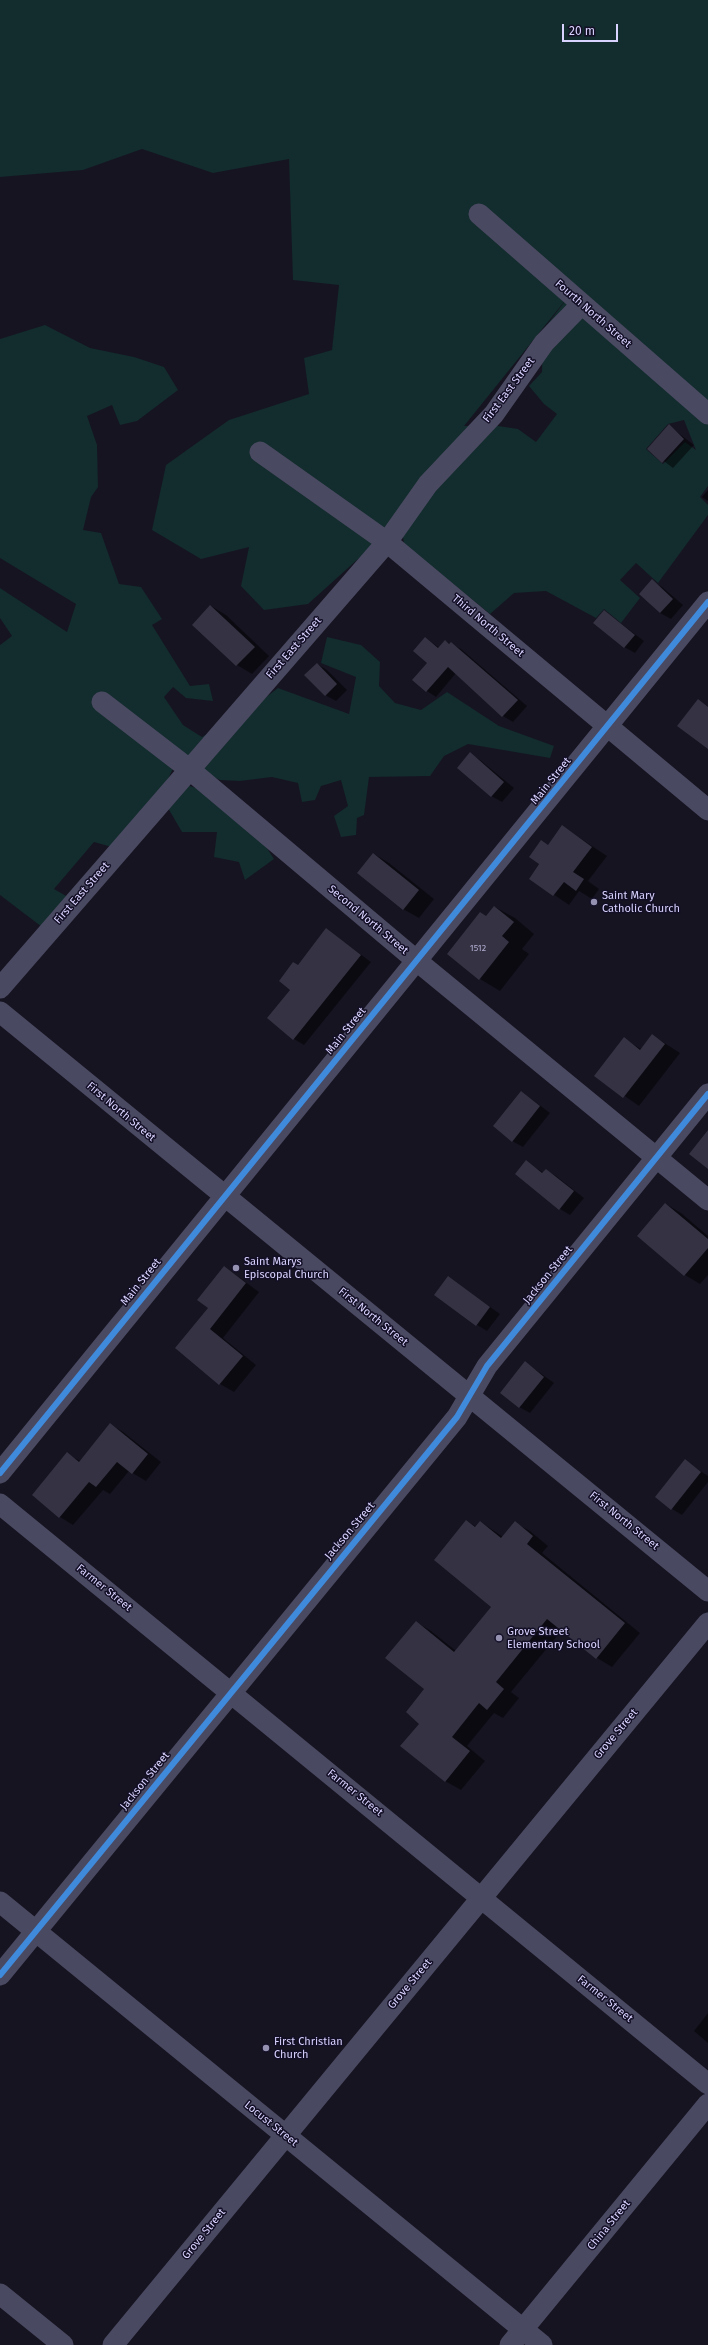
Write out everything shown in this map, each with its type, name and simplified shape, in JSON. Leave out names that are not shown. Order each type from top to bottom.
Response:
[{"type":"street","name":"Fourth North Street","points":[[479,214],[708,414]]},
{"type":"street","name":"First East Street","points":[[0,988],[387,542],[428,484],[494,414],[544,343],[582,304]]},
{"type":"street","name":"Third North Street","points":[[260,452],[387,542],[708,810]]},
{"type":"street","name":"Main Street","points":[[0,1473],[223,1196],[417,961],[708,602]]},
{"type":"street","name":"Second North Street","points":[[102,702],[189,769],[417,961],[708,1200]]},
{"type":"street","name":"First North Street","points":[[0,1012],[223,1196],[706,1585]]},
{"type":"street","name":"Jackson Street","points":[[0,1975],[230,1691],[457,1417],[487,1366],[708,1094]]},
{"type":"street","name":"Farmer Street","points":[[0,1504],[708,2084]]},
{"type":"street","name":"Grove Street","points":[[113,2345],[708,1623]]},
{"type":"street","name":"Locust Street","points":[[0,1902],[285,2136],[516,2337],[542,2345]]},
{"type":"street","name":"China Street","points":[[516,2337],[708,2104]]},
{"type":"street","points":[[0,2294],[63,2345]]},
{"type":"green space","points":[[0,0],[708,0],[708,486],[700,497],[708,505],[708,515],[658,583],[636,563],[620,580],[640,598],[621,623],[604,609],[596,618],[546,591],[514,593],[490,614],[404,544],[401,524],[485,424],[518,429],[536,442],[557,414],[544,404],[529,386],[542,372],[543,330],[572,292],[464,426],[480,426],[398,523],[308,604],[264,610],[241,586],[249,547],[201,559],[152,530],[166,465],[229,420],[309,394],[304,358],[332,350],[339,285],[293,280],[289,159],[213,173],[142,149],[83,170],[0,177]],"holes":[[[684,420],[696,450],[685,442],[663,464],[646,449],[668,424]]]},
{"type":"green space","points":[[45,325],[90,348],[134,357],[164,367],[178,390],[137,421],[120,425],[112,405],[87,416],[97,445],[98,487],[91,497],[83,530],[101,533],[119,584],[141,587],[162,619],[152,625],[190,686],[209,684],[213,701],[186,698],[173,687],[164,697],[183,725],[202,737],[253,707],[278,688],[349,714],[356,677],[321,663],[327,637],[361,645],[380,662],[379,686],[395,703],[421,710],[447,692],[499,726],[554,746],[550,758],[468,744],[444,756],[430,776],[369,777],[364,815],[357,818],[356,835],[341,837],[334,816],[348,806],[341,780],[321,786],[315,800],[302,802],[298,783],[272,777],[240,781],[220,780],[177,760],[168,779],[224,797],[246,816],[274,859],[245,880],[239,862],[214,857],[217,832],[182,832],[168,808],[119,849],[94,842],[54,889],[75,901],[46,930],[0,895],[0,645],[12,636],[0,618],[0,588],[67,632],[76,604],[0,558],[0,339]]},
{"type":"building","points":[[669,424],[684,439],[662,463],[647,449]]},
{"type":"building","points":[[652,579],[673,599],[660,613],[639,594]]},
{"type":"building","points":[[210,605],[255,647],[236,666],[192,625]]},
{"type":"building","points":[[604,610],[635,635],[624,648],[593,623]]},
{"type":"building","points":[[425,637],[438,648],[445,640],[449,644],[451,642],[518,700],[502,717],[448,667],[426,692],[412,680],[427,663],[413,651]]},
{"type":"building","points":[[317,663],[337,684],[325,696],[304,675]]},
{"type":"building","points":[[698,699],[708,707],[708,749],[677,726]]},
{"type":"building","points":[[470,752],[504,782],[491,797],[457,768]]},
{"type":"building","points":[[562,825],[592,847],[573,872],[584,879],[576,891],[564,882],[553,896],[529,879],[539,864],[529,857],[541,840],[548,845]]},
{"type":"building","points":[[373,853],[419,890],[403,910],[357,873]]},
{"type":"building","points":[[494,906],[514,922],[502,936],[509,942],[479,980],[447,954],[480,912],[486,916]]},
{"type":"building","points":[[326,928],[361,955],[293,1040],[267,1018],[290,990],[279,981],[293,962],[298,965]]},
{"type":"building","points":[[652,1034],[665,1044],[623,1098],[594,1076],[624,1037],[640,1050]]},
{"type":"building","points":[[521,1091],[540,1106],[512,1142],[493,1126]]},
{"type":"building","points":[[708,1130],[708,1169],[689,1154]]},
{"type":"building","points":[[526,1160],[542,1173],[546,1169],[574,1191],[559,1210],[515,1174]]},
{"type":"building","points":[[665,1203],[708,1239],[708,1248],[684,1276],[637,1236]]},
{"type":"building","points":[[224,1266],[246,1283],[210,1329],[243,1356],[219,1385],[175,1348],[208,1308],[197,1300]]},
{"type":"building","points":[[448,1276],[490,1307],[476,1326],[434,1295]]},
{"type":"building","points":[[525,1361],[544,1377],[519,1408],[500,1393]]},
{"type":"building","points":[[110,1423],[148,1454],[132,1474],[117,1462],[96,1487],[89,1482],[59,1518],[32,1495],[67,1452],[79,1462]]},
{"type":"building","points":[[685,1459],[701,1472],[671,1510],[655,1497]]},
{"type":"building","name":"Grove Street Elementary School","points":[[466,1520],[475,1527],[480,1521],[501,1538],[515,1521],[533,1536],[527,1544],[625,1623],[596,1659],[547,1619],[496,1682],[504,1689],[487,1710],[479,1703],[452,1737],[470,1751],[445,1782],[400,1746],[419,1724],[406,1712],[424,1689],[385,1658],[416,1621],[454,1652],[491,1607],[434,1560]]},
{"type":"cycle path","points":[[0,1473],[708,602]]},
{"type":"cycle path","points":[[0,1975],[457,1417],[487,1366],[708,1094]]},
{"type":"place","name":"Saint Mary Catholic Church","points":[[594,902]]},
{"type":"place","name":"Saint Marys Episcopal Church","points":[[236,1268]]},
{"type":"place","name":"Grove Street Elementary School","points":[[499,1638]]},
{"type":"place","name":"First Christian Church","points":[[266,2048]]}]
